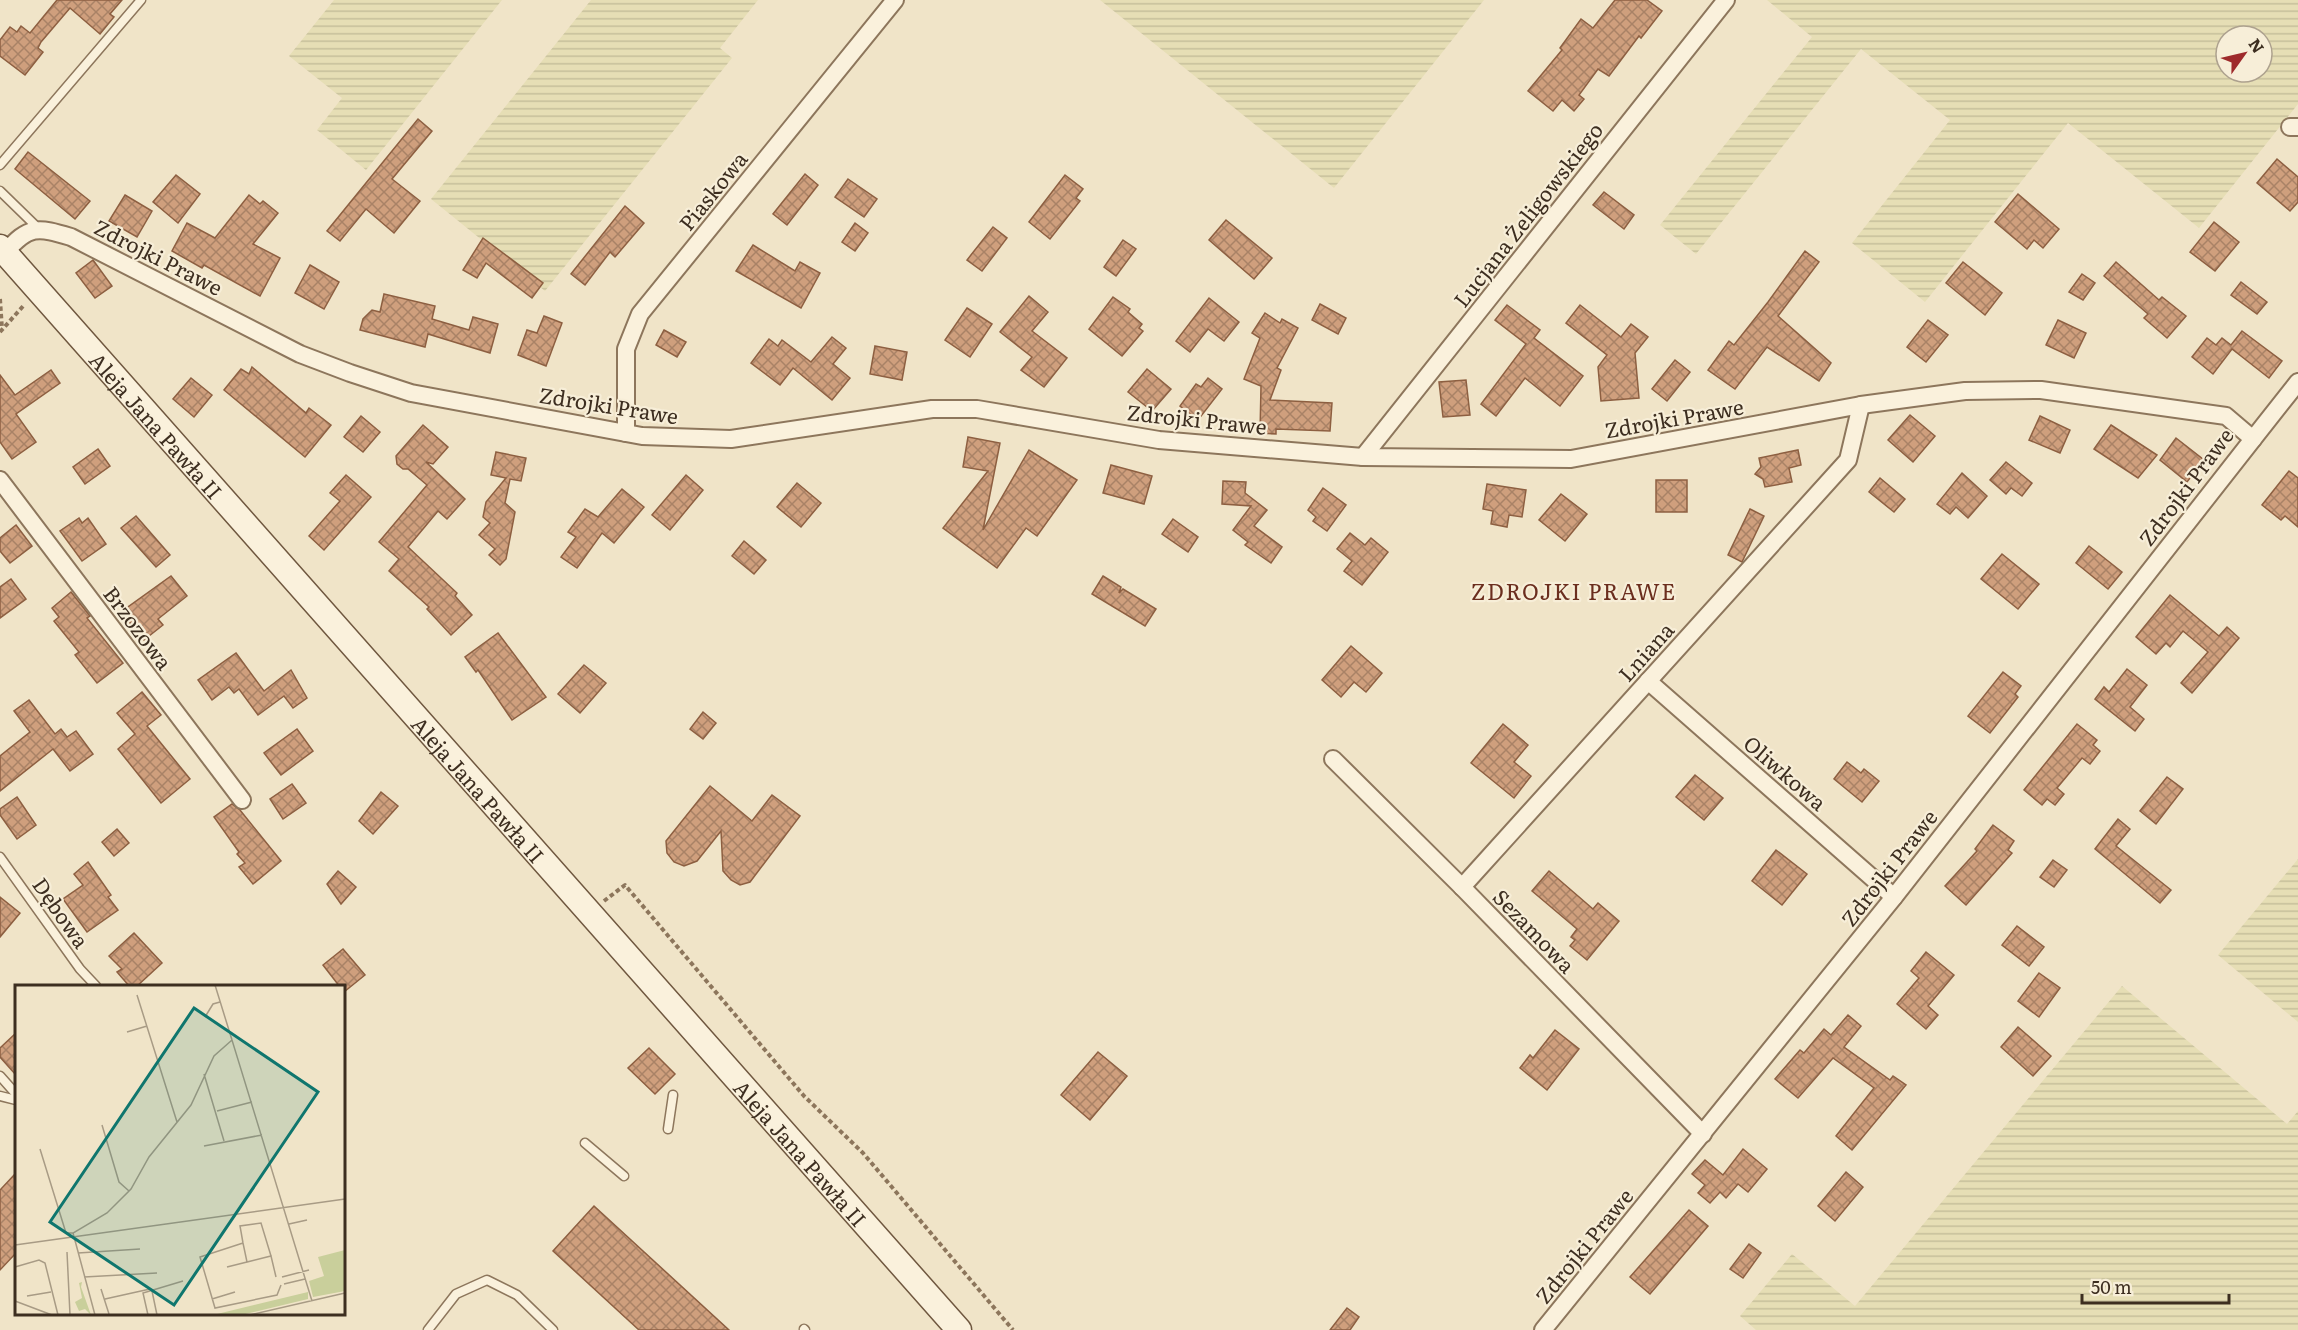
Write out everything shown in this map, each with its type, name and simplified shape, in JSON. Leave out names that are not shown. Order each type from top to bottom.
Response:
[{"type":"main road","name":"Aleja Jana Pawła II","points":[[2,253],[959,1330]]},
{"type":"street","name":"Piaskowa","points":[[626,433],[626,349],[640,314],[895,0]]},
{"type":"street","name":"Lucjana Żeligowskiego","points":[[1363,457],[1726,0]]},
{"type":"street","name":"Zdrojki Prawe","points":[[40,230],[71,237],[300,354],[411,393],[626,433],[697,440],[731,439],[933,409],[976,409],[1159,440],[1363,457],[1571,459],[1861,405],[1965,392],[2042,390],[2226,416],[2253,439],[1894,897],[1543,1330]]},
{"type":"street","points":[[2,253],[20,235],[40,230]]},
{"type":"street","points":[[2253,439],[2298,382]]},
{"type":"street","name":"Lniana","points":[[1462,887],[1848,460],[1861,405]]},
{"type":"street","name":"Brzozowa","points":[[0,480],[242,800]]},
{"type":"street","name":"Oliwkowa","points":[[1648,681],[1894,897]]},
{"type":"street","name":"Sezamowa","points":[[1333,759],[1462,887],[1703,1134]]},
{"type":"lane","points":[[0,165],[141,0]]},
{"type":"lane","points":[[0,191],[40,230]]},
{"type":"lane","name":"Dębowa","points":[[0,856],[80,969],[94,985]]},
{"type":"lane","points":[[0,1076],[15,1093]]},
{"type":"lane","points":[[668,1129],[673,1095]]},
{"type":"lane","points":[[0,1096],[15,1100]]},
{"type":"lane","points":[[585,1143],[624,1176]]},
{"type":"lane","points":[[428,1330],[456,1294],[487,1280],[517,1295],[553,1330]]},
{"type":"path","points":[[0,299],[1,331]]},
{"type":"path","points":[[1,331],[26,304]]},
{"type":"path","points":[[589,913],[625,885],[804,1096],[863,1153],[1013,1330]]},
{"type":"shaded area","points":[[334,0],[502,0],[366,170],[317,130],[342,98],[289,56]]},
{"type":"shaded area","points":[[591,0],[758,0],[720,48],[732,58],[545,291],[431,199]]},
{"type":"shaded area","points":[[1100,0],[1484,0],[1334,188]]},
{"type":"shaded area","points":[[1767,0],[2298,0],[2298,104],[2199,228],[2068,123],[1925,302],[1852,243],[1950,120],[1861,49],[1696,254],[1660,225],[1812,37]]},
{"type":"shaded area","points":[[2298,859],[2298,1022],[2218,955]]},
{"type":"shaded area","points":[[2122,986],[2287,1124],[2298,1111],[2298,1330],[1756,1330],[1740,1316],[1792,1254],[1855,1306]]},
{"type":"building","points":[[57,0],[122,0],[110,14],[114,17],[100,34],[70,8],[41,42],[38,48],[43,52],[25,75],[0,56],[0,40],[10,27],[17,32],[21,26],[30,33]]},
{"type":"building","points":[[1615,0],[1647,0],[1662,11],[1641,38],[1639,36],[1609,76],[1598,69],[1579,95],[1584,99],[1574,111],[1562,100],[1553,111],[1528,91],[1562,50],[1560,48],[1581,19],[1593,28]]},
{"type":"building","points":[[418,119],[432,131],[392,179],[420,201],[394,233],[366,209],[340,241],[327,231]]},
{"type":"building","points":[[28,152],[90,201],[75,219],[15,169]]},
{"type":"building","points":[[2277,159],[2298,177],[2298,202],[2290,211],[2257,183]]},
{"type":"building","points":[[805,174],[818,185],[787,225],[773,214]]},
{"type":"building","points":[[176,175],[200,194],[178,223],[153,202]]},
{"type":"building","points":[[1065,175],[1083,189],[1076,198],[1080,201],[1050,239],[1029,222]]},
{"type":"building","points":[[848,179],[877,199],[864,217],[835,197]]},
{"type":"building","points":[[1604,192],[1634,215],[1624,229],[1593,205]]},
{"type":"building","points":[[2018,194],[2059,229],[2043,248],[2034,240],[2027,249],[1995,222]]},
{"type":"building","points":[[125,195],[152,211],[137,237],[109,221]]},
{"type":"building","points":[[249,195],[260,204],[263,201],[278,213],[253,244],[280,258],[260,296],[204,265],[202,268],[172,251],[187,223],[215,238]]},
{"type":"building","points":[[625,206],[644,223],[615,257],[610,252],[585,285],[571,274]]},
{"type":"building","points":[[1226,220],[1272,258],[1254,279],[1209,240]]},
{"type":"building","points":[[2214,222],[2239,242],[2215,271],[2190,252]]},
{"type":"building","points":[[855,223],[868,233],[855,251],[842,242]]},
{"type":"building","points":[[993,227],[1007,238],[982,271],[967,260]]},
{"type":"building","points":[[483,238],[543,283],[532,298],[486,263],[477,278],[463,270]]},
{"type":"building","points":[[1123,240],[1136,249],[1116,276],[1104,267]]},
{"type":"building","points":[[753,245],[795,271],[800,262],[820,273],[801,308],[736,271]]},
{"type":"building","points":[[1805,251],[1819,262],[1778,316],[1831,363],[1819,381],[1767,347],[1735,389],[1708,370],[1729,341],[1734,345]]},
{"type":"building","points":[[93,260],[112,286],[95,298],[76,273]]},
{"type":"building","points":[[1963,262],[2002,293],[1985,315],[1946,283]]},
{"type":"building","points":[[2116,262],[2159,300],[2162,297],[2186,316],[2167,338],[2144,318],[2148,314],[2104,276]]},
{"type":"building","points":[[310,265],[339,282],[324,309],[295,293]]},
{"type":"building","points":[[2082,274],[2095,283],[2083,300],[2069,292]]},
{"type":"building","points":[[2241,282],[2267,302],[2257,314],[2231,295]]},
{"type":"building","points":[[384,294],[435,306],[432,319],[469,330],[473,317],[498,324],[490,353],[428,334],[425,347],[360,330],[363,319],[372,310],[380,312]]},
{"type":"building","points":[[1029,296],[1048,312],[1032,331],[1067,358],[1044,387],[1021,370],[1032,357],[1000,332]]},
{"type":"building","points":[[1113,297],[1130,309],[1128,312],[1142,324],[1139,328],[1143,331],[1122,356],[1089,329]]},
{"type":"building","points":[[1209,298],[1239,322],[1224,341],[1208,329],[1190,352],[1176,341]]},
{"type":"building","points":[[1320,304],[1346,318],[1338,334],[1312,320]]},
{"type":"building","points":[[1507,305],[1540,330],[1534,338],[1583,376],[1560,406],[1525,378],[1496,416],[1481,404],[1526,344],[1495,320]]},
{"type":"building","points":[[1580,305],[1621,337],[1631,324],[1648,337],[1635,353],[1639,398],[1601,401],[1598,367],[1607,355],[1566,323]]},
{"type":"building","points":[[967,308],[992,324],[970,357],[945,340]]},
{"type":"building","points":[[1265,313],[1280,323],[1282,319],[1298,328],[1277,368],[1281,370],[1270,400],[1332,403],[1330,431],[1276,429],[1276,434],[1260,433],[1261,386],[1244,379],[1260,338],[1252,333]]},
{"type":"building","points":[[544,316],[562,323],[546,366],[518,355],[527,330],[537,333]]},
{"type":"building","points":[[1928,320],[1948,335],[1926,362],[1907,347]]},
{"type":"building","points":[[2058,320],[2086,333],[2074,358],[2046,345]]},
{"type":"building","points":[[664,330],[686,342],[677,357],[656,345]]},
{"type":"building","points":[[2242,331],[2282,361],[2269,378],[2232,349],[2213,374],[2192,357],[2207,338],[2216,345],[2222,338],[2231,345]]},
{"type":"building","points":[[832,337],[846,348],[833,364],[850,378],[832,400],[793,368],[780,385],[751,363],[769,339],[778,346],[782,340],[811,362]]},
{"type":"building","points":[[875,346],[907,352],[902,380],[870,374]]},
{"type":"building","points":[[1675,360],[1690,372],[1667,401],[1652,389]]},
{"type":"building","points":[[252,367],[306,413],[309,408],[331,425],[305,457],[224,390],[241,369],[249,374]]},
{"type":"building","points":[[1147,369],[1171,389],[1152,411],[1128,392]]},
{"type":"building","points":[[51,370],[60,383],[16,414],[36,442],[12,459],[0,442],[0,375],[15,395]]},
{"type":"building","points":[[191,378],[212,395],[194,417],[173,399]]},
{"type":"building","points":[[1208,378],[1222,389],[1198,420],[1180,406],[1196,384],[1201,387]]},
{"type":"building","points":[[1466,380],[1470,415],[1443,417],[1439,382]]},
{"type":"building","points":[[1910,415],[1935,436],[1913,462],[1888,440]]},
{"type":"building","points":[[361,416],[380,432],[363,452],[344,437]]},
{"type":"building","points":[[2040,416],[2070,430],[2060,453],[2029,440]]},
{"type":"building","points":[[423,425],[448,447],[433,464],[426,462],[465,499],[447,519],[438,511],[408,547],[457,593],[455,596],[472,615],[451,635],[427,609],[429,607],[389,571],[399,559],[379,542],[427,485],[408,469],[403,469],[397,464],[396,456]]},
{"type":"building","points":[[2111,425],[2157,455],[2138,478],[2094,449]]},
{"type":"building","points":[[968,437],[1000,443],[983,530],[1029,450],[1077,480],[1037,536],[1026,528],[997,568],[943,528],[988,471],[963,467]]},
{"type":"building","points":[[2176,438],[2204,460],[2187,482],[2160,460]]},
{"type":"building","points":[[98,449],[110,466],[85,484],[73,467]]},
{"type":"building","points":[[1798,450],[1801,465],[1789,468],[1792,482],[1765,487],[1763,479],[1755,474],[1761,467],[1759,458]]},
{"type":"building","points":[[496,452],[526,458],[521,481],[510,479],[505,503],[515,512],[506,559],[500,565],[489,555],[495,549],[479,535],[490,523],[483,517],[486,502],[506,478],[491,475]]},
{"type":"building","points":[[2006,462],[2032,483],[2022,496],[2011,488],[2006,494],[1990,480]]},
{"type":"building","points":[[1111,465],[1152,476],[1144,504],[1103,493]]},
{"type":"building","points":[[2289,471],[2298,478],[2298,527],[2285,516],[2281,520],[2262,505]]},
{"type":"building","points":[[1962,473],[1987,496],[1968,518],[1956,507],[1950,514],[1937,504]]},
{"type":"building","points":[[346,475],[371,497],[324,550],[309,536],[340,501],[330,493]]},
{"type":"building","points":[[686,475],[703,490],[670,530],[652,515]]},
{"type":"building","points":[[1880,478],[1905,499],[1894,512],[1869,492]]},
{"type":"building","points":[[1656,480],[1687,480],[1687,512],[1656,512]]},
{"type":"building","points":[[1223,481],[1246,482],[1245,493],[1267,510],[1254,526],[1282,547],[1271,563],[1245,545],[1248,542],[1233,530],[1251,506],[1222,504]]},
{"type":"building","points":[[797,483],[821,503],[801,527],[777,507]]},
{"type":"building","points":[[1487,484],[1526,490],[1522,517],[1509,515],[1507,527],[1491,524],[1493,511],[1483,509]]},
{"type":"building","points":[[1323,488],[1346,505],[1327,531],[1313,521],[1316,517],[1308,510]]},
{"type":"building","points":[[622,489],[644,507],[614,543],[602,533],[577,568],[561,557],[576,537],[568,532],[585,509],[598,517]]},
{"type":"building","points":[[1561,494],[1587,514],[1565,541],[1539,520]]},
{"type":"building","points":[[1750,509],[1764,516],[1742,562],[1728,555]]},
{"type":"building","points":[[136,516],[170,555],[156,567],[121,528]]},
{"type":"building","points":[[79,518],[82,523],[88,518],[106,544],[82,561],[60,531]]},
{"type":"building","points":[[1173,519],[1198,537],[1188,552],[1162,534]]},
{"type":"building","points":[[16,525],[32,546],[10,563],[0,551],[0,538]]},
{"type":"building","points":[[1350,533],[1365,545],[1371,538],[1388,552],[1362,585],[1344,571],[1352,561],[1337,549]]},
{"type":"building","points":[[744,541],[766,560],[754,574],[732,556]]},
{"type":"building","points":[[2089,546],[2122,572],[2108,589],[2076,563]]},
{"type":"building","points":[[2002,554],[2039,584],[2018,609],[1981,579]]},
{"type":"building","points":[[171,576],[187,596],[158,619],[163,625],[144,640],[121,612]]},
{"type":"building","points":[[1103,576],[1121,587],[1119,593],[1123,589],[1156,609],[1145,626],[1092,594]]},
{"type":"building","points":[[11,579],[26,599],[0,618],[0,587]]},
{"type":"building","points":[[71,592],[90,616],[87,618],[123,663],[97,683],[75,655],[79,652],[54,621],[59,617],[52,608]]},
{"type":"building","points":[[2170,595],[2219,636],[2227,627],[2239,638],[2192,693],[2181,683],[2208,652],[2183,631],[2170,647],[2166,643],[2156,654],[2136,637]]},
{"type":"building","points":[[498,633],[546,697],[512,720],[478,670],[476,672],[465,657]]},
{"type":"building","points":[[1351,646],[1382,673],[1366,692],[1354,682],[1341,697],[1322,680]]},
{"type":"building","points":[[236,653],[264,691],[291,670],[307,698],[293,708],[284,696],[258,715],[239,689],[234,693],[229,687],[212,700],[198,680]]},
{"type":"building","points":[[584,665],[606,683],[580,713],[558,694]]},
{"type":"building","points":[[2127,669],[2147,685],[2130,707],[2144,719],[2135,731],[2095,699],[2104,687],[2109,692]]},
{"type":"building","points":[[2003,672],[2021,686],[2015,694],[2018,697],[1990,733],[1968,716]]},
{"type":"building","points":[[142,692],[161,715],[147,726],[190,779],[161,803],[118,749],[135,734],[117,713]]},
{"type":"building","points":[[29,700],[55,734],[61,729],[67,737],[76,731],[93,754],[70,771],[53,749],[0,791],[0,756],[30,732],[14,711]]},
{"type":"building","points":[[703,712],[716,723],[703,739],[690,729]]},
{"type":"building","points":[[1503,724],[1528,745],[1514,762],[1531,776],[1514,798],[1471,763]]},
{"type":"building","points":[[2077,724],[2097,740],[2093,745],[2100,751],[2090,764],[2082,758],[2057,788],[2064,794],[2055,805],[2047,799],[2042,805],[2024,790]]},
{"type":"building","points":[[297,729],[313,751],[281,775],[264,753]]},
{"type":"building","points":[[1847,762],[1861,773],[1864,769],[1879,781],[1862,802],[1834,779]]},
{"type":"building","points":[[1695,775],[1723,798],[1704,820],[1676,797]]},
{"type":"building","points":[[2167,777],[2183,789],[2156,824],[2140,811]]},
{"type":"building","points":[[292,784],[306,803],[283,819],[270,799]]},
{"type":"building","points":[[710,786],[752,821],[772,795],[800,816],[750,882],[740,885],[731,880],[723,871],[721,831],[697,861],[684,866],[674,862],[667,853],[666,841]]},
{"type":"building","points":[[381,792],[398,806],[373,834],[359,821]]},
{"type":"building","points":[[17,797],[36,825],[17,839],[0,815],[0,809]]},
{"type":"building","points":[[232,804],[240,810],[281,861],[253,884],[239,867],[245,863],[237,854],[239,852],[214,817]]},
{"type":"building","points":[[2118,819],[2130,829],[2116,846],[2171,890],[2160,903],[2095,849]]},
{"type":"building","points":[[1993,825],[2014,841],[2008,850],[2012,853],[1966,905],[1945,886],[1977,851],[1975,849]]},
{"type":"building","points":[[117,829],[129,843],[114,856],[102,842]]},
{"type":"building","points":[[1776,850],[1807,874],[1782,905],[1752,881]]},
{"type":"building","points":[[2053,860],[2067,870],[2054,887],[2040,877]]},
{"type":"building","points":[[88,862],[111,895],[108,897],[118,910],[87,932],[63,899],[83,885],[74,874]]},
{"type":"building","points":[[338,871],[356,887],[341,904],[327,884]]},
{"type":"building","points":[[1549,871],[1593,909],[1598,903],[1619,921],[1587,960],[1570,946],[1575,940],[1571,937],[1577,929],[1532,891]]},
{"type":"building","points":[[0,897],[20,913],[0,937]]},
{"type":"building","points":[[2017,926],[2044,947],[2029,966],[2002,945]]},
{"type":"building","points":[[134,933],[162,963],[138,985],[128,985],[117,972],[122,969],[109,956]]},
{"type":"building","points":[[343,949],[365,975],[345,991],[345,985],[338,985],[323,965]]},
{"type":"building","points":[[1926,952],[1954,975],[1928,1006],[1938,1015],[1926,1029],[1897,1004],[1919,978],[1911,971]]},
{"type":"building","points":[[2039,973],[2060,988],[2039,1017],[2018,1001]]},
{"type":"building","points":[[1848,1015],[1861,1026],[1844,1047],[1890,1080],[1893,1076],[1906,1085],[1852,1150],[1836,1136],[1874,1088],[1833,1058],[1798,1098],[1775,1079],[1800,1050],[1804,1053],[1824,1029],[1831,1035]]},
{"type":"building","points":[[2018,1027],[2051,1056],[2033,1076],[2001,1047]]},
{"type":"building","points":[[1555,1030],[1579,1049],[1547,1090],[1520,1068],[1530,1055],[1533,1058]]},
{"type":"building","points":[[15,1034],[15,1074],[0,1057],[0,1048]]},
{"type":"building","points":[[649,1048],[675,1074],[655,1094],[628,1068]]},
{"type":"building","points":[[1098,1052],[1127,1076],[1090,1120],[1061,1095]]},
{"type":"building","points":[[1743,1149],[1767,1169],[1748,1192],[1738,1184],[1726,1198],[1720,1192],[1710,1203],[1698,1193],[1705,1185],[1692,1174],[1705,1160],[1723,1175]]},
{"type":"building","points":[[1846,1172],[1863,1187],[1835,1221],[1818,1206]]},
{"type":"building","points":[[15,1174],[15,1254],[0,1270],[0,1190]]},
{"type":"building","points":[[594,1206],[729,1330],[639,1330],[553,1251]]},
{"type":"building","points":[[1689,1210],[1708,1226],[1650,1294],[1630,1277]]},
{"type":"building","points":[[1749,1244],[1761,1253],[1743,1278],[1730,1269]]},
{"type":"building","points":[[1347,1308],[1359,1317],[1350,1330],[1330,1330]]},
{"type":"district","name":"ZDROJKI PRAWE","points":[[1574,590]]}]
